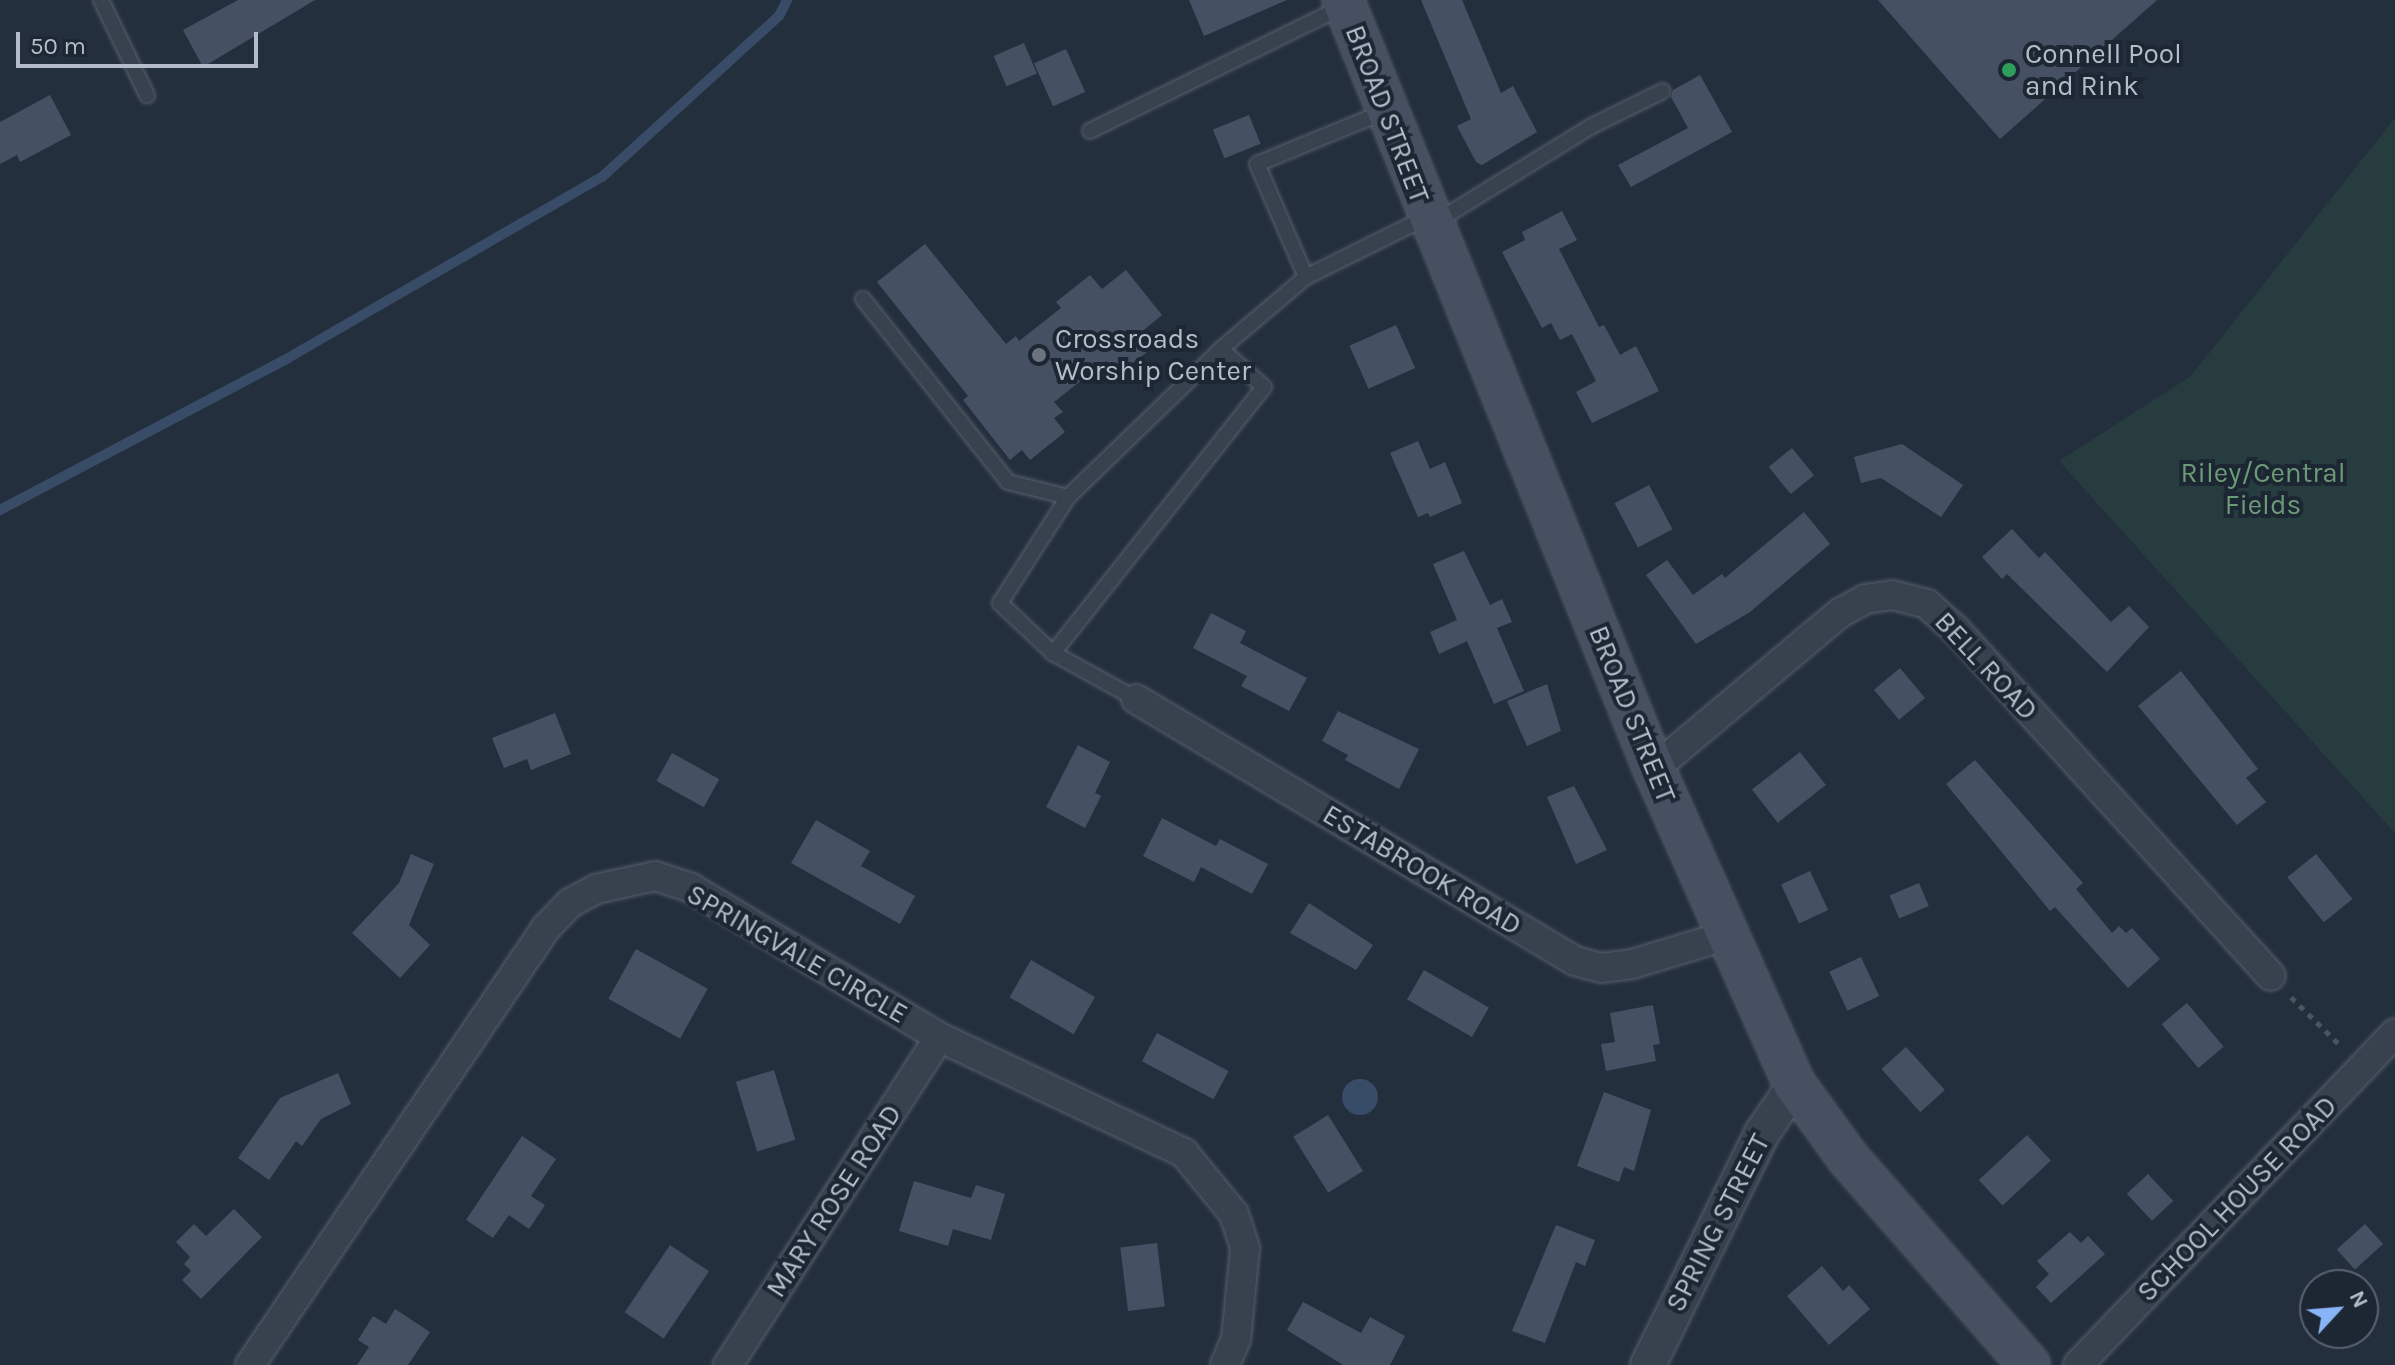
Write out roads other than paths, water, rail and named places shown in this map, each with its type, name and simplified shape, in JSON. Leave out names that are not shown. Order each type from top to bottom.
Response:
[{"type":"main road","name":"BROAD STREET","points":[[1344,3],[1429,221],[1654,769],[1725,936],[1795,1085],[1848,1158],[2029,1365]]},
{"type":"street","name":"BELL ROAD","points":[[1654,769],[1840,613],[1865,599],[1892,595],[1927,604],[1957,631],[2271,976]]},
{"type":"street","name":"ESTABROOK ROAD","points":[[1136,699],[1575,961],[1601,968],[1632,964],[1725,936]]},
{"type":"street","name":"SPRINGVALE CIRCLE","points":[[250,1365],[546,928],[570,903],[596,889],[655,876],[691,888],[939,1037],[1184,1153],[1213,1183],[1234,1214],[1245,1248],[1236,1339],[1225,1365]]},
{"type":"street","name":"SCHOOL HOUSE ROAD","points":[[2078,1365],[2395,1033]]},
{"type":"street","name":"MARY ROSE ROAD","points":[[728,1365],[939,1037]]},
{"type":"street","name":"SPRING STREET","points":[[1648,1365],[1762,1133],[1795,1085]]},
{"type":"lane","points":[[101,0],[147,95]]},
{"type":"lane","points":[[1090,131],[1344,3]]},
{"type":"lane","points":[[1136,699],[1053,653],[1000,603],[1068,497],[1221,349],[1306,277],[1429,221],[1590,127],[1663,91]]},
{"type":"lane","points":[[1306,277],[1257,164],[1388,110]]},
{"type":"lane","points":[[863,299],[1008,482],[1068,497]]},
{"type":"lane","points":[[1053,653],[1264,387],[1221,349]]},
{"type":"water","points":[[1360,1079],[1372,1085],[1378,1097],[1372,1109],[1360,1115],[1348,1109],[1342,1097],[1348,1085]]},
{"type":"waterway","points":[[0,510],[288,358],[602,177],[779,16],[787,0]]},
{"type":"place","name":"Connell Pool and Rink","points":[[2009,70]]},
{"type":"place","name":"Crossroads Worship Center","points":[[1039,355]]},
{"type":"park label","name":"Riley/Central Fields","points":[[2263,489]]}]
